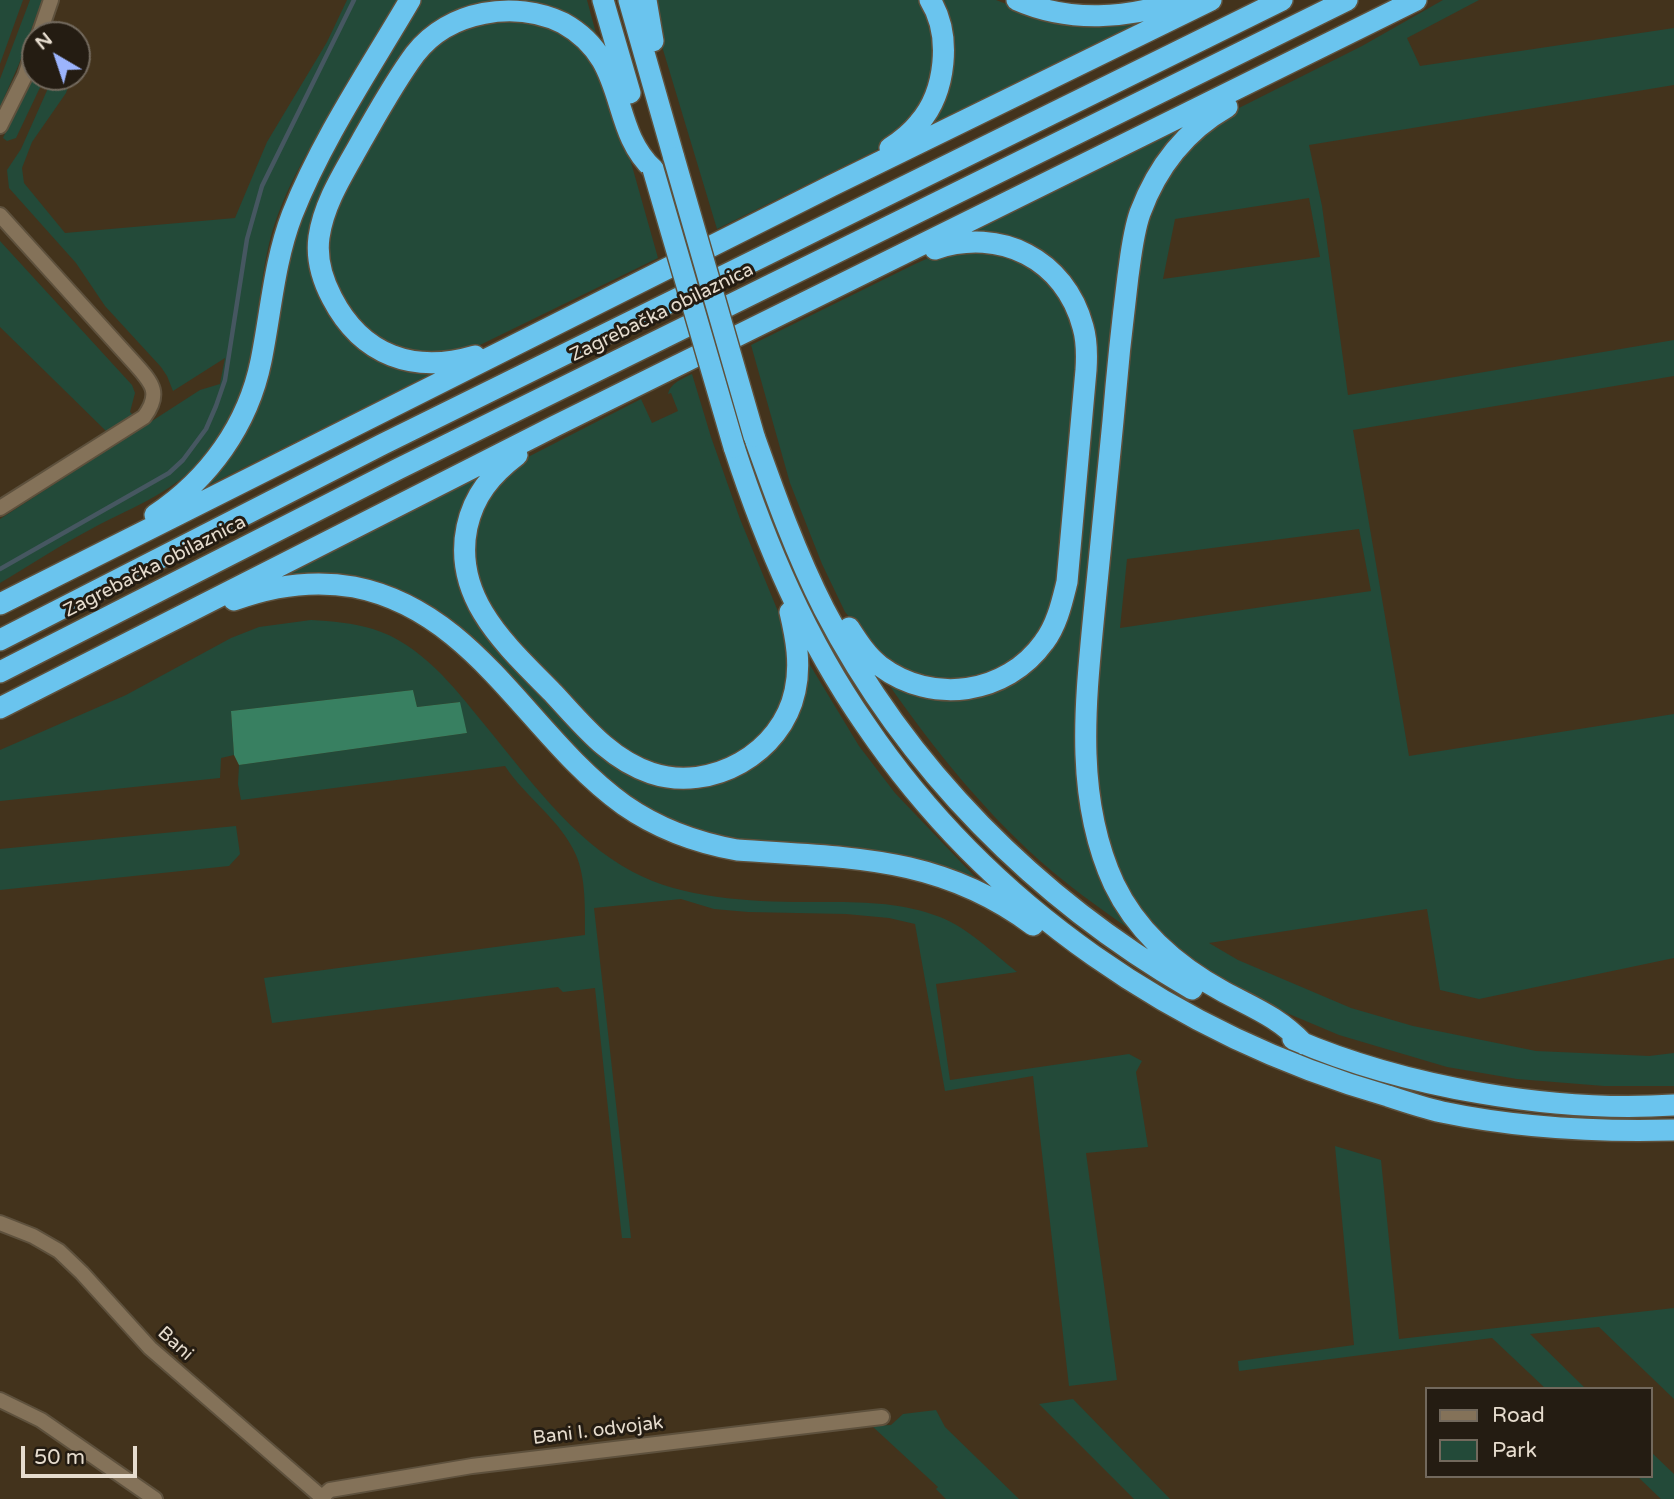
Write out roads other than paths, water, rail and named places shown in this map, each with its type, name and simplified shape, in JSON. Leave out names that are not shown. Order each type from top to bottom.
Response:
[{"type":"highway","points":[[89,558],[163,509],[185,491],[218,458],[233,436],[249,403],[261,364],[276,266],[286,230],[306,181],[410,0]]},
{"type":"highway","points":[[603,0],[734,447],[780,572],[820,653],[865,725],[937,815],[991,872],[1056,928],[1153,995],[1231,1038],[1304,1070],[1442,1112],[1557,1127],[1628,1131],[1674,1129]]},
{"type":"highway","points":[[629,0],[754,436],[803,562],[824,608],[882,705],[947,789],[1006,850],[1073,909],[1149,963],[1244,1017],[1304,1044],[1380,1069],[1461,1089],[1538,1101],[1674,1105]]},
{"type":"highway","points":[[646,0],[651,33],[677,121],[678,136],[674,158]]},
{"type":"highway","points":[[831,186],[902,140],[921,122],[937,91],[943,62],[943,39],[935,8],[930,0]]},
{"type":"highway","points":[[1017,0],[1054,12],[1085,15],[1129,14],[1156,9],[1180,0]]},
{"type":"highway","points":[[0,604],[831,186],[1211,0]]},
{"type":"highway","name":"Zagrebačka obilaznica","points":[[0,640],[383,444],[1282,0]]},
{"type":"highway","name":"Zagrebačka obilaznica","points":[[0,672],[398,469],[1347,0]]},
{"type":"highway","points":[[0,708],[555,426],[1416,0]]},
{"type":"highway","points":[[561,323],[541,324],[476,355],[442,363],[420,363],[380,351],[363,340],[347,324],[325,285],[318,262],[319,237],[326,209],[373,120],[415,54],[436,34],[466,16],[499,9],[518,9],[561,21],[575,30],[596,51],[617,92],[634,146],[653,169]]},
{"type":"highway","points":[[1304,1044],[1275,1017],[1223,992],[1177,963],[1126,906],[1104,861],[1092,814],[1086,755],[1085,704],[1123,314],[1139,215],[1153,183],[1183,139],[1214,114],[1262,87],[1352,44],[1367,34],[1387,14]]},
{"type":"highway","points":[[803,562],[822,580],[859,643],[879,665],[916,685],[943,690],[980,686],[997,680],[1031,658],[1045,642],[1053,627],[1067,582],[1087,359],[1084,328],[1071,295],[1044,265],[1028,254],[1010,246],[980,241],[952,243],[870,271]]},
{"type":"highway","points":[[555,426],[501,468],[478,495],[465,535],[466,574],[478,606],[490,625],[594,737],[623,760],[665,777],[698,778],[740,764],[753,756],[769,739],[790,707],[798,677],[797,640],[780,572]]},
{"type":"highway","points":[[110,651],[135,649],[218,606],[248,594],[281,587],[338,584],[387,596],[426,615],[458,639],[587,774],[639,814],[679,833],[718,847],[868,859],[937,874],[960,882],[1008,907],[1120,988],[1132,993],[1153,995]]},
{"type":"street","points":[[44,21],[51,0]]},
{"type":"street","points":[[0,126],[21,84]]},
{"type":"street","points":[[0,215],[142,372],[151,384],[154,397],[154,402],[144,417],[0,508]]},
{"type":"street","name":"Bani","points":[[0,1223],[33,1236],[59,1251],[149,1348],[322,1498]]},
{"type":"street","points":[[0,1400],[41,1420],[155,1499]]},
{"type":"street","name":"Bani I. odvojak","points":[[322,1498],[330,1490],[472,1466],[882,1417]]},
{"type":"waterway","points":[[0,569],[169,473],[183,460],[206,429],[225,380],[247,239],[262,186],[354,0]]}]
